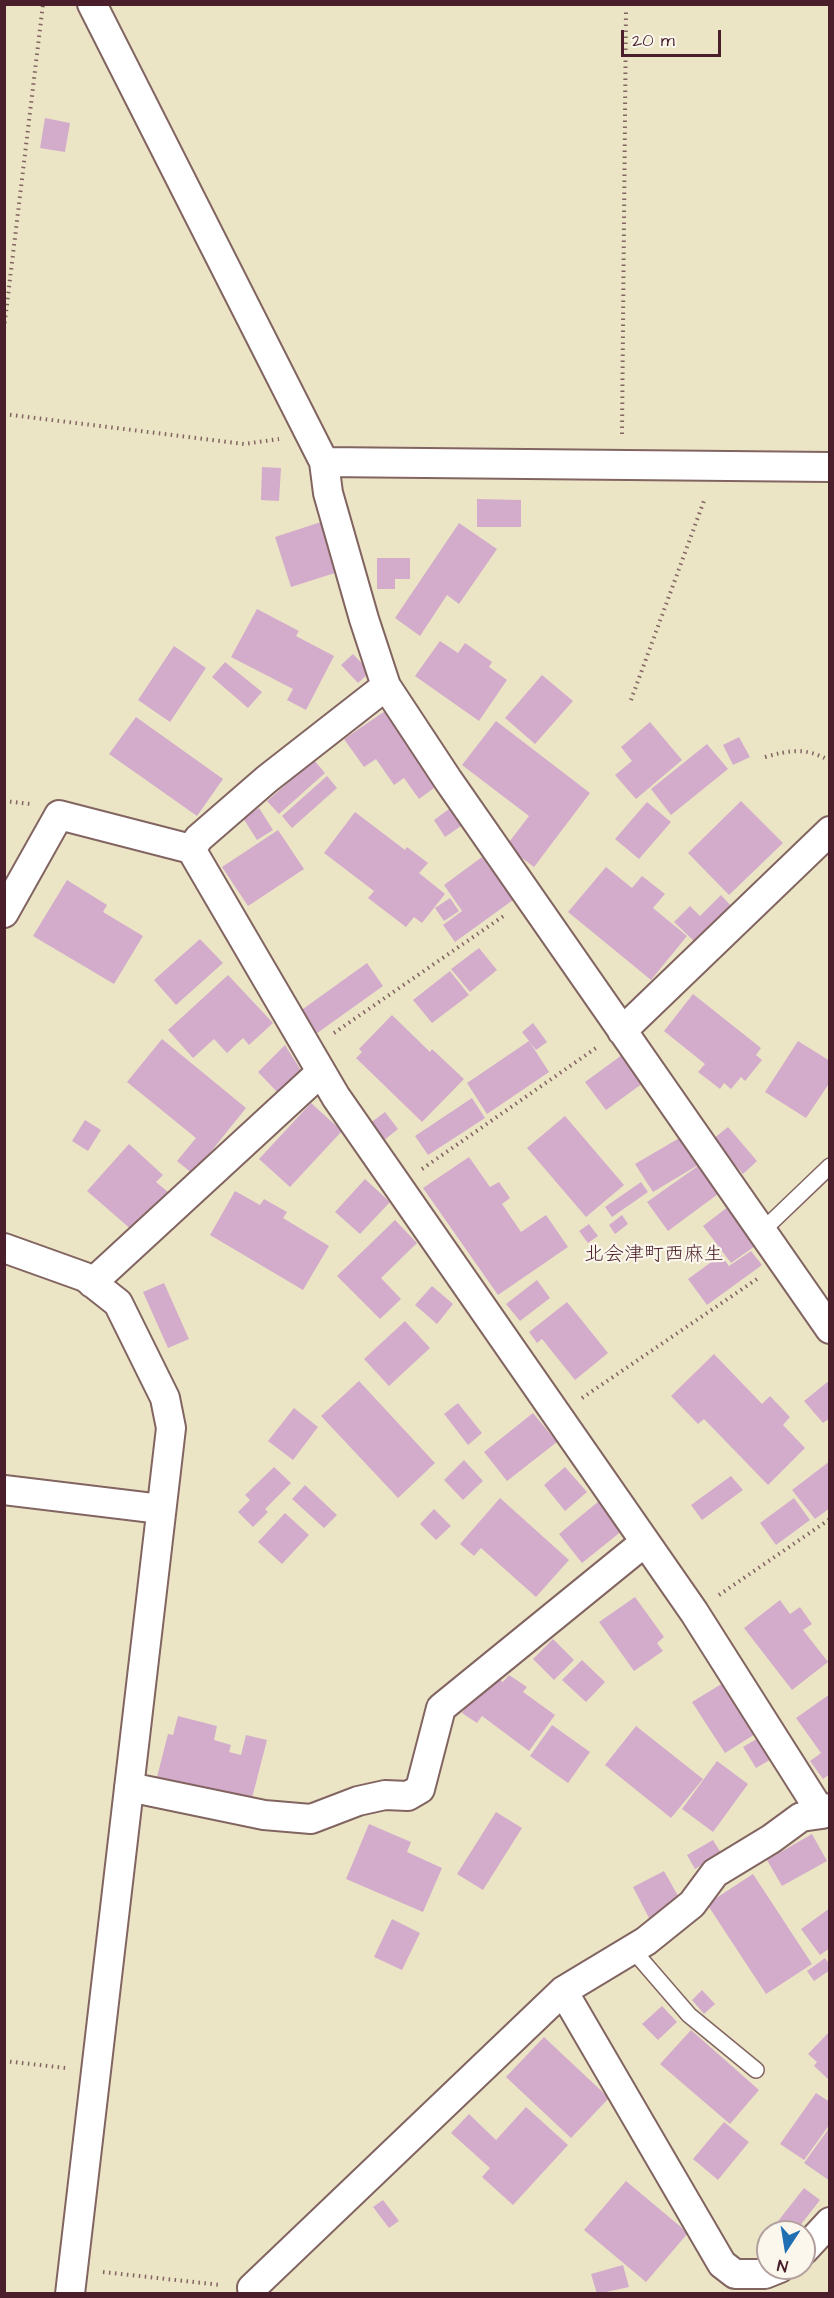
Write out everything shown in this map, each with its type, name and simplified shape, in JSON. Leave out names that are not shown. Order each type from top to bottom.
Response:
[{"type":"street","points":[[92,4],[324,462],[328,493],[386,686],[448,780],[830,1329]]},
{"type":"street","points":[[324,462],[830,467]]},
{"type":"street","points":[[191,849],[199,838],[267,779],[386,686]]},
{"type":"street","points":[[4,913],[59,815],[191,849],[336,1097],[694,1612],[826,1811],[801,1817],[771,1839],[715,1873],[692,1904],[632,1949],[563,1991],[253,2291]]},
{"type":"street","points":[[622,1030],[830,831]]},
{"type":"street","points":[[92,1283],[315,1061]]},
{"type":"street","points":[[4,1248],[85,1277],[118,1303],[165,1398],[171,1428],[71,2281]]},
{"type":"street","points":[[4,1490],[161,1509]]},
{"type":"street","points":[[129,1788],[264,1815],[311,1819],[358,1801],[385,1796],[408,1796],[420,1789],[441,1708],[645,1542]]},
{"type":"street","points":[[563,1991],[722,2265],[735,2274],[756,2274]]},
{"type":"street","points":[[816,2237],[830,2222]]},
{"type":"lane","points":[[761,1232],[830,1166]]},
{"type":"lane","points":[[632,1949],[689,2015],[756,2070]]},
{"type":"path","points":[[4,329],[44,4]]},
{"type":"path","points":[[622,465],[626,9]]},
{"type":"path","points":[[4,414],[244,444],[310,434]]},
{"type":"path","points":[[631,700],[717,466]]},
{"type":"path","points":[[765,757],[792,749],[820,755],[830,761]]},
{"type":"path","points":[[315,1061],[530,898]]},
{"type":"path","points":[[397,1186],[622,1030]]},
{"type":"path","points":[[556,1415],[783,1262]]},
{"type":"path","points":[[694,1612],[830,1520]]},
{"type":"path","points":[[4,2061],[96,2072]]},
{"type":"path","points":[[71,2281],[253,2291]]},
{"type":"building","points":[[45,118],[70,123],[65,152],[40,148]]},
{"type":"building","points":[[262,467],[281,468],[279,501],[261,500]]},
{"type":"building","points":[[477,499],[521,500],[521,527],[477,527]]},
{"type":"building","points":[[321,522],[338,572],[291,587],[275,537]]},
{"type":"building","points":[[459,523],[497,549],[459,604],[447,595],[420,636],[395,618]]},
{"type":"building","points":[[377,558],[410,558],[410,579],[395,579],[395,589],[377,589]]},
{"type":"building","points":[[257,609],[299,631],[296,636],[334,656],[306,710],[287,700],[293,689],[231,657]]},
{"type":"building","points":[[440,641],[458,653],[465,643],[492,662],[489,667],[507,680],[479,721],[415,676]]},
{"type":"building","points":[[174,646],[206,668],[170,722],[138,700]]},
{"type":"building","points":[[353,654],[370,672],[358,683],[341,665]]},
{"type":"building","points":[[225,662],[262,692],[248,708],[212,677]]},
{"type":"building","points":[[542,675],[573,701],[535,744],[505,718]]},
{"type":"building","points":[[385,711],[438,785],[419,799],[404,778],[394,785],[376,759],[364,767],[344,739]]},
{"type":"building","points":[[136,717],[223,779],[197,816],[109,754]]},
{"type":"building","points":[[496,721],[590,793],[534,867],[506,846],[529,816],[462,765]]},
{"type":"building","points":[[650,722],[682,760],[636,799],[615,775],[632,761],[621,747]]},
{"type":"building","points":[[739,737],[750,757],[733,765],[723,745]]},
{"type":"building","points":[[707,744],[728,769],[671,815],[651,789]]},
{"type":"building","points":[[314,760],[325,773],[279,814],[267,801]]},
{"type":"building","points":[[327,776],[337,788],[292,828],[282,816]]},
{"type":"building","points":[[741,801],[783,843],[729,895],[688,853]]},
{"type":"building","points":[[647,802],[671,822],[639,859],[615,839]]},
{"type":"building","points":[[259,808],[273,830],[257,840],[243,818]]},
{"type":"building","points":[[449,809],[461,826],[445,837],[434,820]]},
{"type":"building","points":[[355,812],[405,850],[407,847],[428,863],[419,873],[445,894],[422,923],[414,917],[406,927],[368,898],[374,891],[324,853]]},
{"type":"building","points":[[278,830],[304,869],[248,906],[222,867]]},
{"type":"building","points":[[482,857],[513,900],[455,942],[443,925],[462,911],[444,885]]},
{"type":"building","points":[[606,867],[632,888],[642,876],[665,894],[653,908],[687,936],[651,980],[568,912]]},
{"type":"building","points":[[67,880],[107,905],[103,912],[143,936],[114,984],[33,936]]},
{"type":"building","points":[[721,895],[733,908],[697,944],[674,922],[690,906],[700,916]]},
{"type":"building","points":[[450,898],[459,911],[444,921],[435,908]]},
{"type":"building","points":[[200,939],[223,963],[176,1005],[154,980]]},
{"type":"building","points":[[479,948],[497,970],[470,992],[451,969]]},
{"type":"building","points":[[367,963],[383,986],[313,1036],[296,1014]]},
{"type":"building","points":[[450,971],[469,995],[432,1023],[413,1000]]},
{"type":"building","points":[[228,975],[273,1023],[249,1045],[243,1038],[227,1053],[214,1039],[193,1058],[168,1030]]},
{"type":"building","points":[[693,994],[761,1048],[756,1055],[762,1060],[745,1081],[741,1077],[731,1089],[724,1083],[720,1089],[698,1072],[705,1064],[664,1031]]},
{"type":"building","points":[[392,1015],[430,1052],[432,1049],[464,1079],[422,1122],[356,1058],[362,1052],[359,1049]]},
{"type":"building","points":[[533,1023],[547,1042],[536,1050],[522,1032]]},
{"type":"building","points":[[162,1039],[246,1108],[193,1174],[177,1161],[196,1138],[127,1082]]},
{"type":"building","points":[[529,1041],[549,1072],[487,1114],[467,1083]]},
{"type":"building","points":[[798,1041],[830,1061],[830,1082],[806,1118],[765,1092]]},
{"type":"building","points":[[285,1045],[302,1072],[279,1094],[258,1072]]},
{"type":"building","points":[[622,1055],[643,1083],[606,1110],[585,1082]]},
{"type":"building","points":[[472,1098],[485,1118],[428,1155],[415,1136]]},
{"type":"building","points":[[311,1103],[342,1131],[290,1187],[259,1159]]},
{"type":"building","points":[[385,1112],[398,1129],[383,1141],[369,1124]]},
{"type":"building","points":[[565,1116],[624,1185],[586,1217],[527,1148]]},
{"type":"building","points":[[85,1120],[101,1130],[88,1151],[72,1141]]},
{"type":"building","points":[[728,1127],[757,1161],[743,1174],[713,1139]]},
{"type":"building","points":[[681,1137],[698,1165],[653,1192],[635,1164]]},
{"type":"building","points":[[129,1144],[163,1175],[156,1182],[168,1192],[133,1231],[87,1191]]},
{"type":"building","points":[[469,1157],[490,1187],[499,1182],[510,1198],[502,1204],[521,1232],[546,1215],[568,1247],[498,1295],[423,1188]]},
{"type":"building","points":[[698,1166],[718,1194],[668,1231],[647,1202]]},
{"type":"building","points":[[365,1179],[390,1202],[360,1234],[335,1212]]},
{"type":"building","points":[[641,1182],[648,1192],[612,1217],[605,1207]]},
{"type":"building","points":[[235,1191],[260,1205],[264,1199],[287,1212],[283,1218],[329,1246],[303,1290],[210,1235]]},
{"type":"building","points":[[729,1206],[758,1244],[731,1263],[703,1226]]},
{"type":"building","points":[[622,1215],[628,1224],[615,1234],[609,1225]]},
{"type":"building","points":[[395,1220],[417,1243],[381,1278],[401,1299],[380,1319],[337,1276]]},
{"type":"building","points":[[589,1224],[598,1236],[588,1243],[579,1231]]},
{"type":"building","points":[[751,1251],[762,1265],[707,1305],[688,1279],[721,1255],[729,1266]]},
{"type":"building","points":[[537,1280],[550,1298],[520,1321],[506,1304]]},
{"type":"building","points":[[164,1283],[189,1339],[168,1348],[143,1292]]},
{"type":"building","points":[[432,1286],[453,1304],[437,1324],[415,1305]]},
{"type":"building","points":[[567,1302],[608,1353],[575,1380],[542,1339],[537,1343],[529,1332]]},
{"type":"building","points":[[405,1321],[430,1348],[389,1386],[364,1359]]},
{"type":"building","points":[[714,1354],[762,1404],[770,1396],[790,1417],[783,1425],[805,1448],[768,1485],[704,1419],[698,1424],[671,1396]]},
{"type":"building","points":[[830,1380],[830,1418],[823,1423],[804,1401]]},
{"type":"building","points":[[359,1381],[435,1463],[398,1498],[321,1416]]},
{"type":"building","points":[[458,1403],[482,1433],[468,1445],[444,1414]]},
{"type":"building","points":[[294,1408],[318,1427],[293,1460],[268,1441]]},
{"type":"building","points":[[533,1413],[557,1442],[507,1481],[484,1452]]},
{"type":"building","points":[[464,1460],[483,1481],[463,1500],[444,1480]]},
{"type":"building","points":[[830,1461],[830,1508],[815,1519],[792,1490]]},
{"type":"building","points":[[274,1467],[291,1483],[265,1509],[268,1512],[253,1527],[238,1512],[250,1500],[245,1495]]},
{"type":"building","points":[[565,1467],[587,1492],[565,1511],[544,1485]]},
{"type":"building","points":[[731,1476],[743,1490],[702,1520],[691,1505]]},
{"type":"building","points":[[305,1485],[337,1515],[324,1528],[292,1499]]},
{"type":"building","points":[[500,1498],[569,1560],[536,1597],[481,1548],[474,1556],[460,1544]]},
{"type":"building","points":[[794,1498],[810,1520],[776,1545],[760,1523]]},
{"type":"building","points":[[599,1501],[623,1530],[582,1563],[559,1534]]},
{"type":"building","points":[[434,1509],[451,1526],[436,1540],[420,1524]]},
{"type":"building","points":[[285,1513],[309,1535],[282,1564],[258,1542]]},
{"type":"building","points":[[635,1597],[664,1637],[657,1643],[663,1651],[634,1671],[599,1622]]},
{"type":"building","points":[[780,1600],[790,1614],[800,1607],[812,1624],[803,1630],[828,1662],[792,1690],[744,1628]]},
{"type":"building","points":[[553,1639],[574,1660],[554,1680],[533,1659]]},
{"type":"building","points":[[582,1660],[605,1682],[586,1702],[562,1680]]},
{"type":"building","points":[[491,1673],[503,1682],[509,1675],[527,1687],[523,1692],[555,1715],[529,1751],[482,1716],[477,1723],[462,1713]]},
{"type":"building","points":[[728,1680],[760,1731],[725,1753],[692,1702]]},
{"type":"building","points":[[830,1694],[830,1774],[823,1779],[810,1761],[821,1753],[796,1718]]},
{"type":"building","points":[[178,1716],[217,1726],[214,1740],[231,1745],[229,1752],[241,1755],[246,1735],[267,1740],[251,1802],[157,1777],[168,1734],[173,1735]]},
{"type":"building","points":[[552,1725],[590,1752],[568,1783],[530,1756]]},
{"type":"building","points":[[636,1726],[703,1779],[671,1818],[605,1765]]},
{"type":"building","points":[[763,1735],[775,1757],[756,1768],[743,1747]]},
{"type":"building","points":[[717,1761],[748,1784],[713,1832],[682,1809]]},
{"type":"building","points":[[496,1812],[522,1828],[483,1890],[457,1874]]},
{"type":"building","points":[[369,1824],[411,1842],[407,1852],[442,1868],[423,1912],[346,1879]]},
{"type":"building","points":[[812,1834],[827,1861],[782,1886],[767,1860]]},
{"type":"building","points":[[713,1840],[721,1853],[695,1869],[687,1855]]},
{"type":"building","points":[[664,1871],[681,1901],[649,1918],[633,1887]]},
{"type":"building","points":[[753,1874],[812,1964],[766,1994],[707,1904]]},
{"type":"building","points":[[830,1908],[830,1948],[820,1955],[801,1929]]},
{"type":"building","points":[[392,1919],[420,1933],[402,1970],[374,1957]]},
{"type":"building","points":[[825,1958],[830,1965],[830,1970],[814,1981],[807,1971]]},
{"type":"building","points":[[702,1990],[715,2004],[704,2014],[692,2000]]},
{"type":"building","points":[[662,2006],[677,2022],[658,2040],[642,2024]]},
{"type":"building","points":[[691,2030],[759,2090],[730,2124],[660,2064]]},
{"type":"building","points":[[830,2031],[830,2077],[828,2079],[814,2066],[817,2062],[808,2054]]},
{"type":"building","points":[[544,2037],[609,2098],[571,2138],[506,2077]]},
{"type":"building","points":[[816,2093],[830,2102],[830,2124],[804,2160],[780,2144]]},
{"type":"building","points":[[526,2107],[568,2145],[513,2205],[482,2177],[490,2168],[451,2133],[469,2114],[496,2140]]},
{"type":"building","points":[[724,2122],[749,2142],[718,2180],[693,2159]]},
{"type":"building","points":[[830,2127],[830,2181],[804,2163]]},
{"type":"building","points":[[626,2181],[688,2233],[646,2282],[584,2230]]},
{"type":"building","points":[[804,2188],[820,2200],[804,2220],[779,2220]]},
{"type":"building","points":[[383,2200],[399,2221],[389,2228],[373,2207]]},
{"type":"building","points":[[623,2265],[629,2287],[597,2294],[591,2274]]},
{"type":"district","name":"北会津町西麻生","points":[[654,1256]]}]
